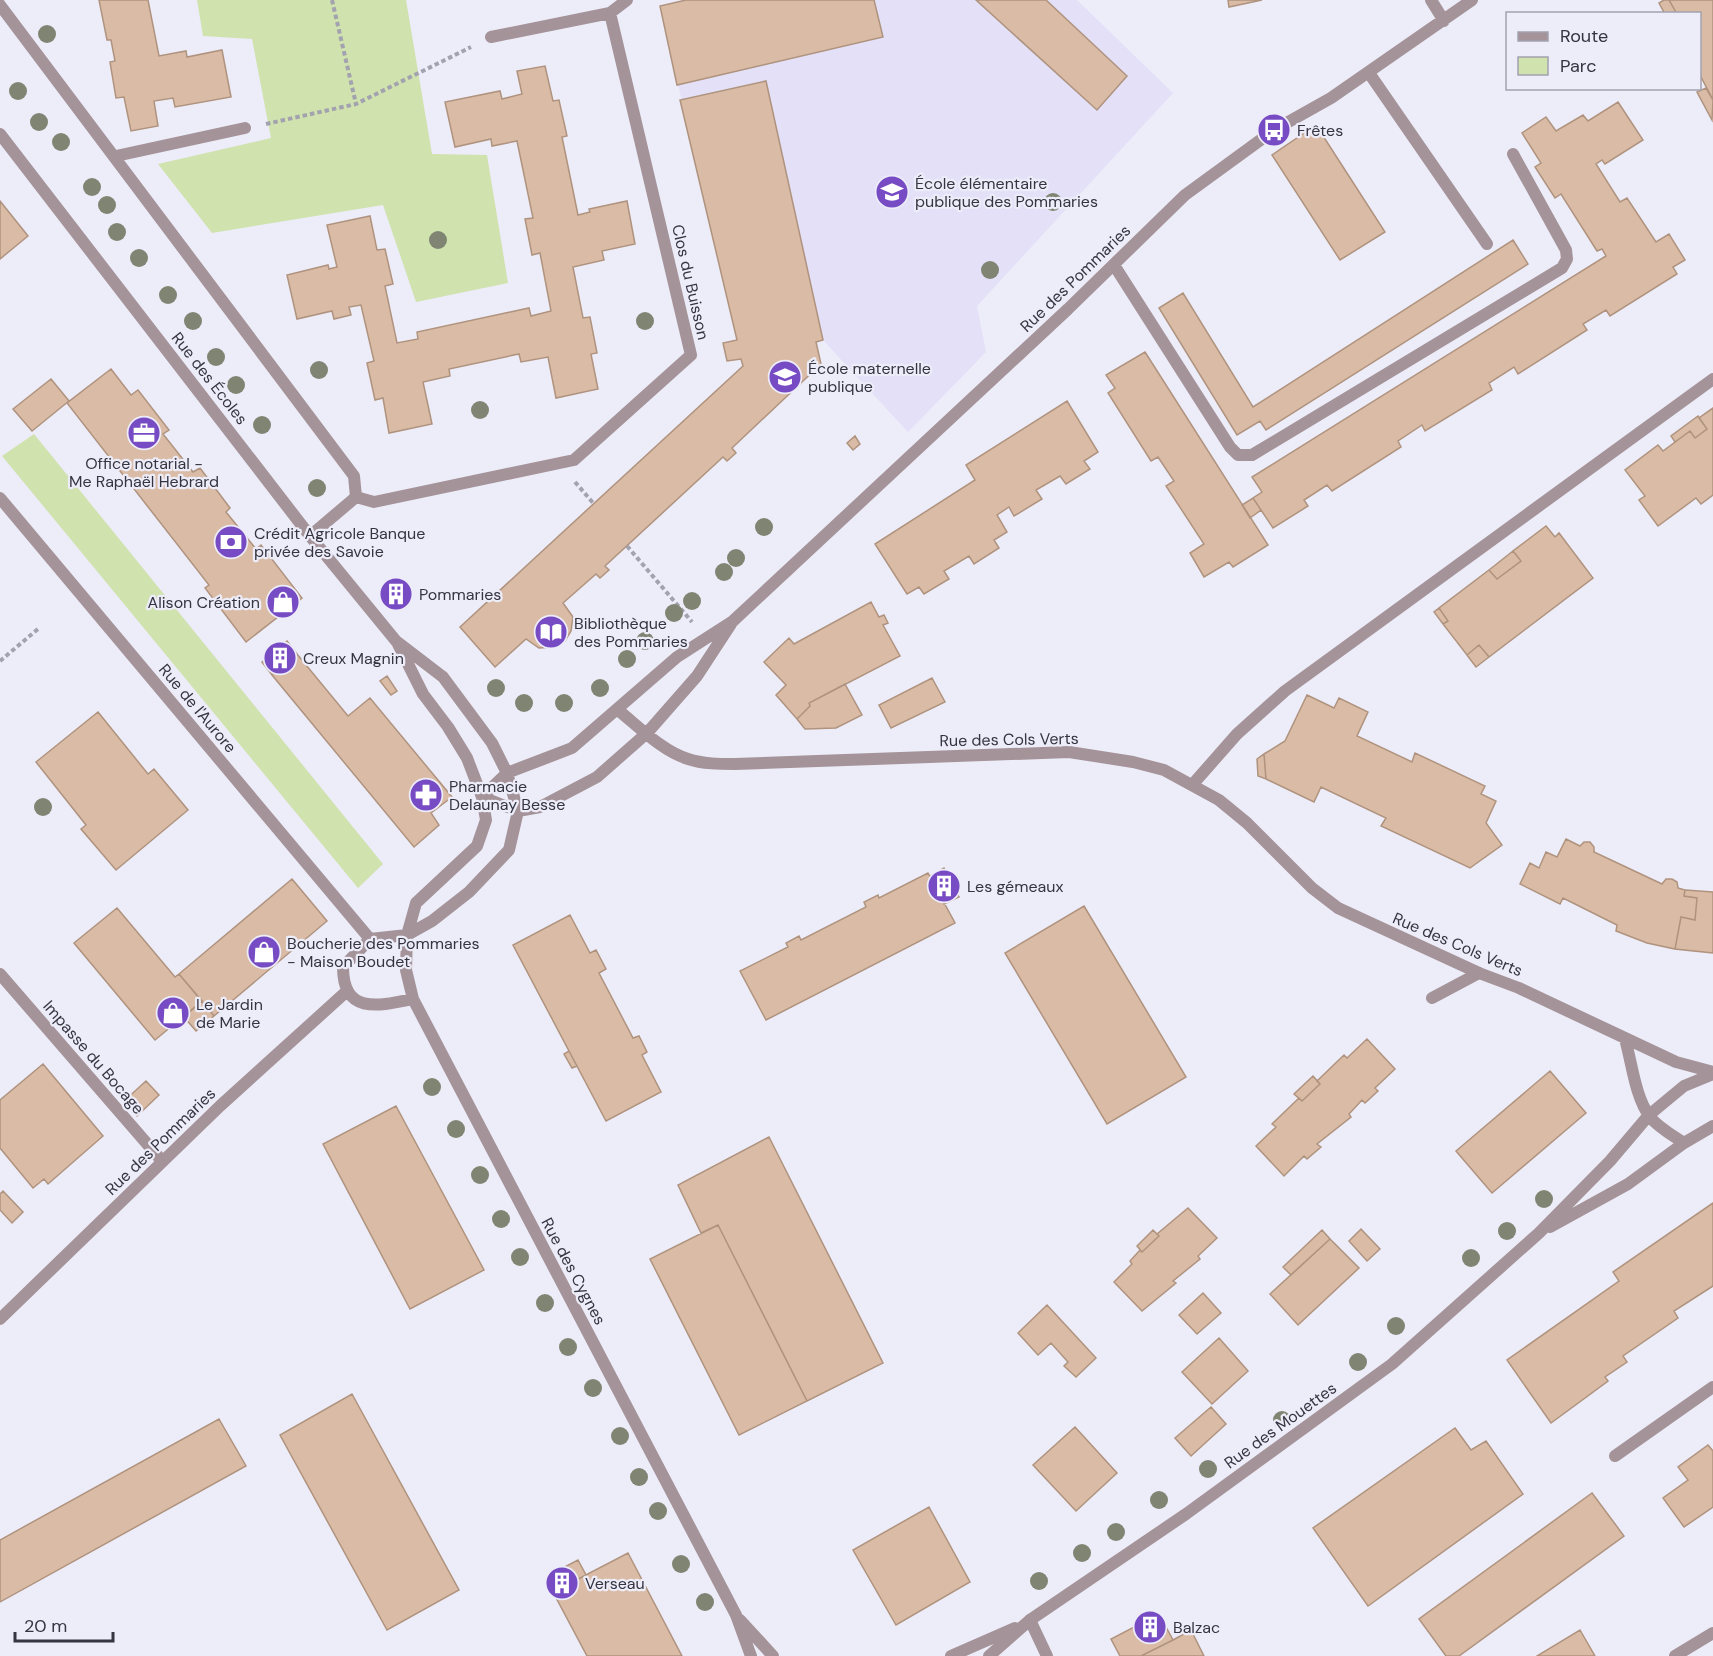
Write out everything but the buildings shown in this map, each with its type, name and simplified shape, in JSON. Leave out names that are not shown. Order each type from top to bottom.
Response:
[{"type":"street","points":[[491,37],[610,12],[627,0]]},
{"type":"street","points":[[1431,0],[1444,21]]},
{"type":"street","name":"Rue des Pommaries","points":[[482,797],[507,772],[572,748],[677,657],[734,621],[1114,265],[1185,195],[1274,130],[1331,98],[1472,0]]},
{"type":"street","points":[[0,4],[354,476],[356,497],[310,536]]},
{"type":"street","name":"Clos du Buisson","points":[[356,497],[374,502],[574,460],[691,355],[610,12]]},
{"type":"street","points":[[1369,73],[1487,244]]},
{"type":"street","points":[[116,156],[245,128]]},
{"type":"street","name":"Rue des Écoles","points":[[0,134],[310,536],[396,641],[423,694],[467,758],[482,797]]},
{"type":"street","points":[[1114,265],[1230,447],[1238,455],[1252,455],[1562,268],[1567,259],[1566,250],[1513,154]]},
{"type":"street","points":[[1193,784],[1237,734],[1286,691],[1713,379]]},
{"type":"street","name":"Rue de l'Aurore","points":[[0,498],[370,939]]},
{"type":"street","name":"Rue des Pommaries","points":[[518,811],[540,807],[597,777],[647,733],[698,676],[734,621]]},
{"type":"street","name":"Rue des Écoles","points":[[396,641],[443,677],[492,744],[507,772]]},
{"type":"street","name":"Rue des Cols Verts","points":[[618,710],[678,755],[707,763],[735,764],[1069,752],[1164,770],[1219,800],[1247,823],[1312,888],[1338,908],[1479,973],[1519,988],[1676,1062],[1713,1073]]},
{"type":"street","points":[[413,999],[377,1006],[359,1003],[347,991],[343,967],[370,939],[407,935],[432,921],[470,892],[509,850],[518,811],[507,772]]},
{"type":"street","points":[[407,935],[416,903],[477,846],[486,820],[482,797]]},
{"type":"street","points":[[482,797],[518,811]]},
{"type":"street","name":"Rue des Cygnes","points":[[407,935],[406,970],[413,999],[736,1615],[751,1656]]},
{"type":"street","points":[[1432,998],[1479,973]]},
{"type":"street","name":"Impasse du Bocage","points":[[0,974],[162,1161]]},
{"type":"street","name":"Rue des Pommaries","points":[[0,1319],[162,1161],[347,991]]},
{"type":"street","points":[[1626,1039],[1638,1088],[1649,1115],[1661,1128],[1684,1143]]},
{"type":"street","name":"Rue des Mouettes","points":[[989,1656],[1027,1622],[1186,1514],[1392,1364],[1539,1233],[1610,1161],[1649,1115],[1684,1086],[1713,1073]]},
{"type":"street","name":"Rue des Mouettes","points":[[1539,1233],[1628,1184],[1684,1143],[1713,1126]]},
{"type":"street","points":[[1615,1456],[1713,1387]]},
{"type":"street","name":"Rue des Cygnes","points":[[736,1615],[773,1656]]},
{"type":"street","points":[[1027,1622],[1047,1656]]},
{"type":"street","name":"Rue des Mouettes","points":[[951,1656],[1027,1622]]},
{"type":"street","points":[[1675,1656],[1713,1633]]},
{"type":"path","points":[[332,0],[356,104]]},
{"type":"path","points":[[245,128],[356,104],[491,37]]},
{"type":"path","points":[[627,546],[691,622],[700,616]]},
{"type":"path","points":[[0,661],[38,629]]},
{"type":"shaded area","name":"École élémentaire publique des Pommaries","points":[[686,0],[1077,0],[1173,93],[977,306],[986,352],[908,432],[823,340],[727,361],[723,343],[737,340],[660,6]]},
{"type":"green space","points":[[197,0],[406,0],[432,154],[487,155],[508,283],[416,302],[383,205],[212,233],[158,164],[271,138],[252,39],[203,36]]},
{"type":"green space","points":[[34,434],[383,864],[358,888],[2,456]]},
{"type":"place","name":"Frêtes","points":[[1274,130]]},
{"type":"place","name":"École élémentaire publique des Pommaries","points":[[892,192]]},
{"type":"place","name":"École maternelle publique","points":[[785,377]]},
{"type":"place","name":"Office notarial - Me Raphaël Hebrard","points":[[144,433]]},
{"type":"place","name":"Crédit Agricole Banque privée des Savoie","points":[[231,542]]},
{"type":"place","name":"Pommaries","points":[[396,594]]},
{"type":"place","name":"Alison Création","points":[[283,602]]},
{"type":"place","name":"Bibliothèque des Pommaries","points":[[551,632]]},
{"type":"place","name":"Creux Magnin","points":[[280,658]]},
{"type":"place","name":"Pharmacie Delaunay Besse","points":[[426,795]]},
{"type":"place","name":"Les gémeaux","points":[[944,886]]},
{"type":"place","name":"Boucherie des Pommaries - Maison Boudet","points":[[264,952]]},
{"type":"place","name":"Le Jardin de Marie","points":[[173,1013]]},
{"type":"place","name":"Verseau","points":[[562,1583]]},
{"type":"place","name":"Balzac","points":[[1150,1627]]}]
